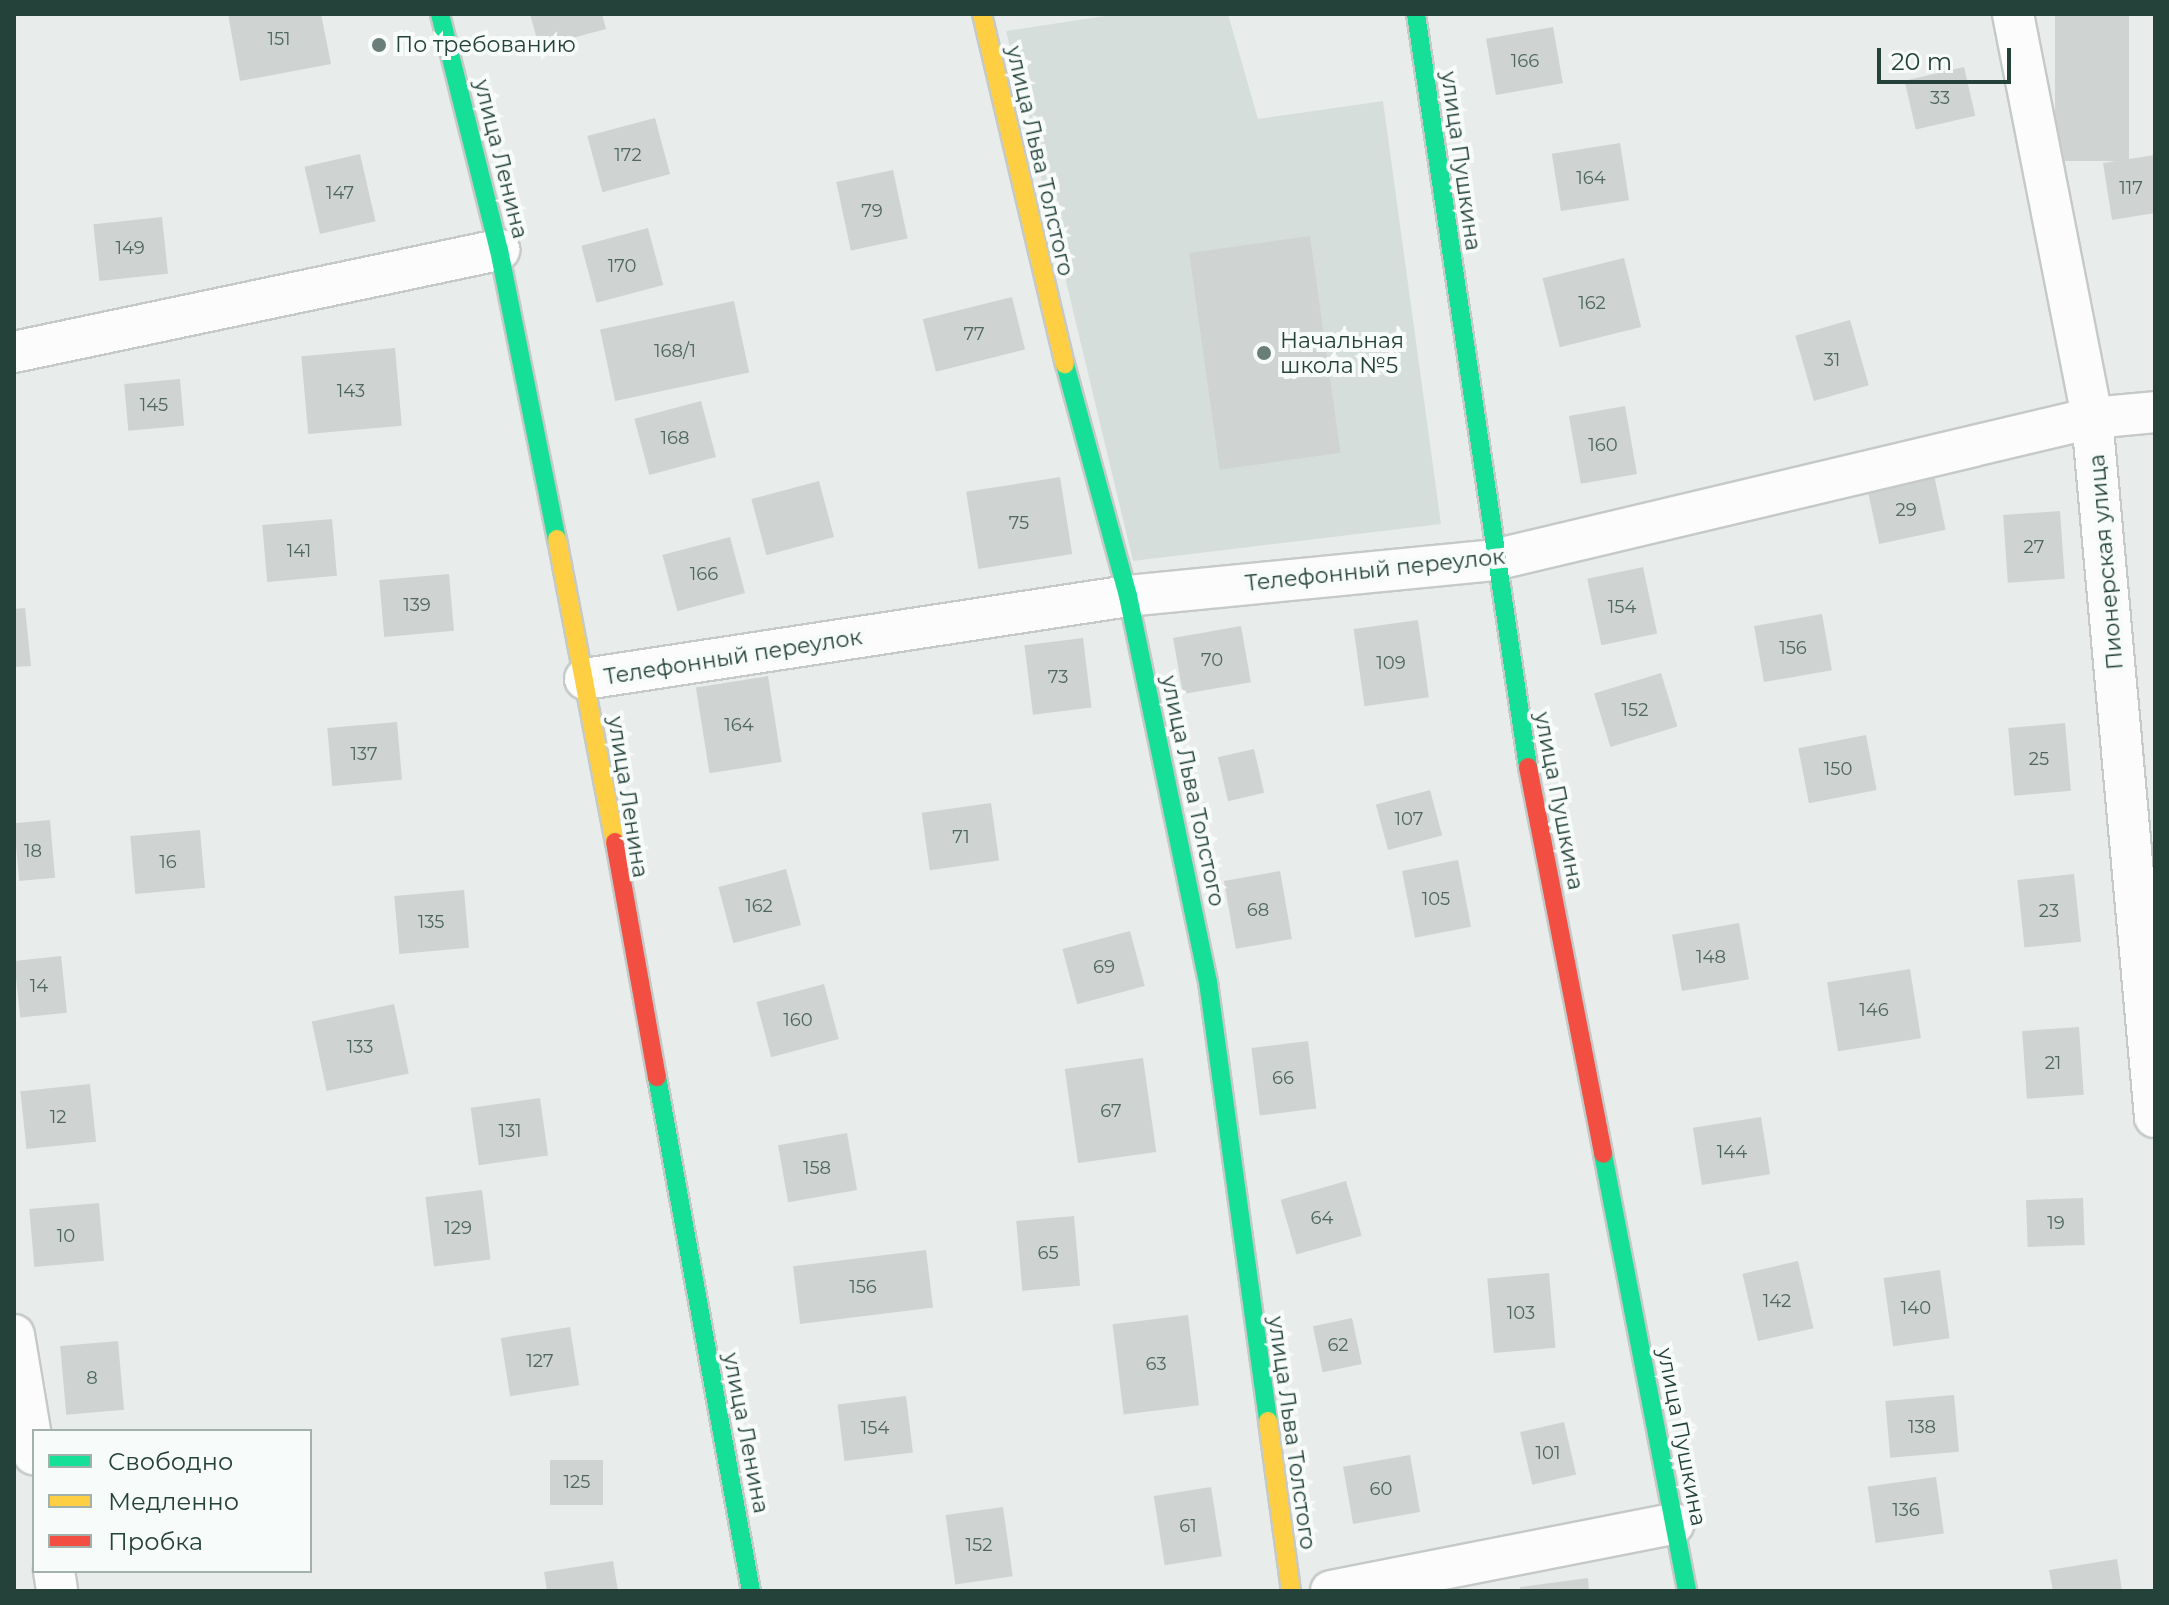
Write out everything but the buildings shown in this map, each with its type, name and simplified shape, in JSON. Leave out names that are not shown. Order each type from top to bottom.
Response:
[{"type":"street","name":"улица Ленина","points":[[440,14],[499,250],[585,679],[751,1591]]},
{"type":"street","name":"улица Льва Толстого","points":[[982,14],[1049,305],[1128,596],[1208,982],[1291,1591]]},
{"type":"street","name":"улица Пушкина","points":[[1416,14],[1494,560],[1687,1591]]},
{"type":"street","name":"Пионерская улица","points":[[2013,14],[2092,418],[2155,1117]]},
{"type":"street","points":[[14,352],[499,250]]},
{"type":"street","name":"Телефонный переулок","points":[[585,679],[1128,596],[1494,560],[2092,418],[2155,412]]},
{"type":"street","points":[[14,1335],[32,1442]]},
{"type":"street","points":[[1331,1591],[1674,1524]]},
{"type":"shaded area","points":[[1118,14],[1228,14],[1258,119],[1383,101],[1441,524],[1133,561],[1006,31]]},
{"type":"traffic: fast","points":[[440,14],[499,250],[557,539]]},
{"type":"traffic: fast","points":[[1416,14],[1528,767]]},
{"type":"traffic: fast","points":[[1065,364],[1128,596],[1208,982],[1268,1421]]},
{"type":"traffic: fast","points":[[657,1077],[751,1591]]},
{"type":"traffic: fast","points":[[1603,1154],[1687,1591]]},
{"type":"traffic: slow","points":[[982,14],[1065,364]]},
{"type":"traffic: slow","points":[[557,539],[615,842]]},
{"type":"traffic: slow","points":[[1268,1421],[1291,1591]]},
{"type":"traffic: jam","points":[[1528,767],[1603,1154]]},
{"type":"traffic: jam","points":[[615,842],[657,1077]]},
{"type":"place","name":"По требованию","points":[[379,45]]},
{"type":"place","name":"Начальная школа №5","points":[[1264,353]]}]
